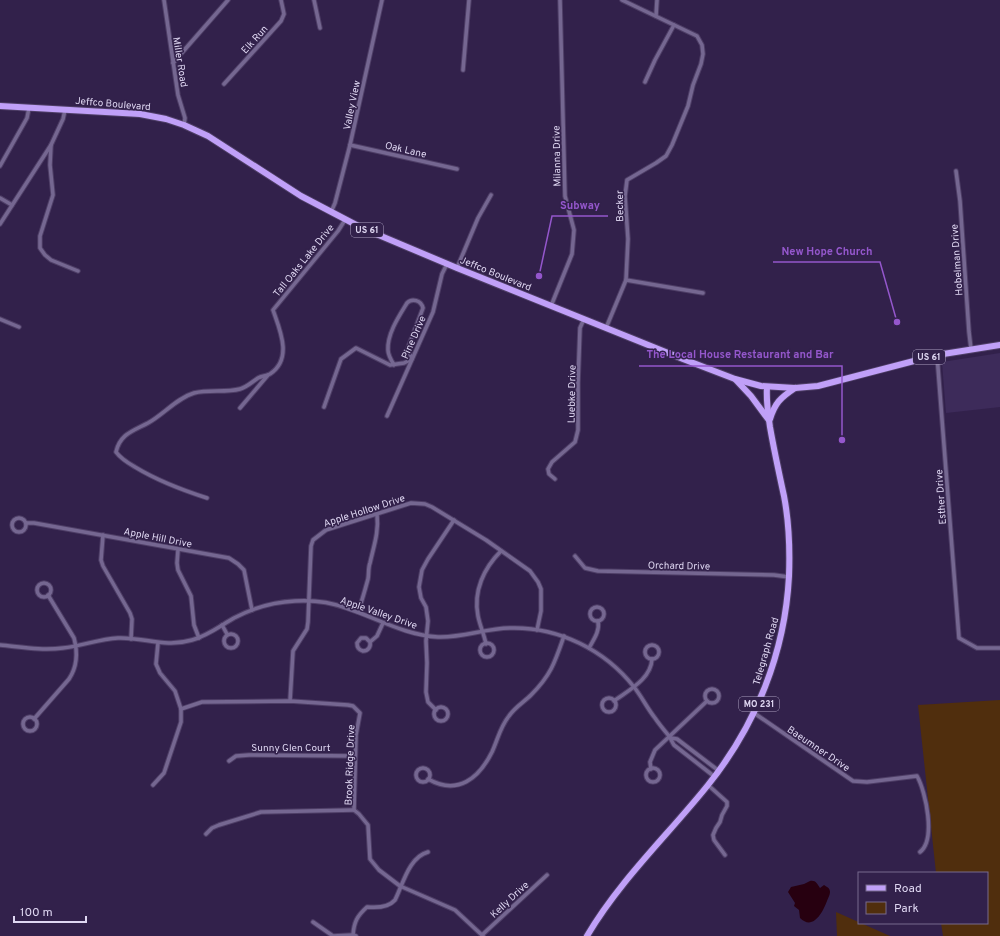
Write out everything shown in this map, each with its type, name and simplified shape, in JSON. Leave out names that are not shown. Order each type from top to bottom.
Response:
[{"type":"main road","name":"Jeffco Boulevard","points":[[0,106],[140,114],[166,119],[184,125],[199,131],[222,144],[301,196],[331,213],[393,242],[735,379],[767,387],[795,388],[818,386],[937,355],[1000,345]]},
{"type":"main road","points":[[735,379],[751,396],[769,420]]},
{"type":"main road","name":"Telegraph Road","points":[[587,936],[600,914],[624,883],[715,777],[741,738],[754,714],[768,681],[780,641],[787,605],[789,543],[786,509],[766,402],[767,387]]},
{"type":"main road","points":[[769,420],[776,403],[795,388]]},
{"type":"street","name":"Miller Road","points":[[164,0],[178,95],[185,118],[184,125]]},
{"type":"street","points":[[173,63],[228,0]]},
{"type":"street","name":"Elk Run","points":[[224,84],[282,21],[284,14],[281,0]]},
{"type":"street","points":[[314,0],[320,28]]},
{"type":"street","name":"Valley View","points":[[331,213],[350,145],[382,0]]},
{"type":"street","points":[[463,70],[469,0]]},
{"type":"street","name":"Milanna Drive","points":[[551,306],[572,254],[574,230],[565,196],[560,0]]},
{"type":"street","points":[[622,0],[674,25],[645,82]]},
{"type":"street","points":[[656,16],[657,0]]},
{"type":"street","name":"Becker","points":[[606,328],[626,280],[628,239],[625,196],[627,180],[666,156],[688,106],[693,85],[701,64],[703,54],[702,45],[697,36],[674,25]]},
{"type":"street","points":[[0,166],[27,118],[29,108]]},
{"type":"street","points":[[0,224],[51,145],[63,120],[65,110]]},
{"type":"street","points":[[51,145],[50,165],[53,195],[40,236],[40,248],[51,260],[78,271]]},
{"type":"street","name":"Oak Lane","points":[[350,145],[457,169]]},
{"type":"street","name":"Hobelman Drive","points":[[956,171],[960,201],[971,349]]},
{"type":"street","points":[[457,268],[478,218],[491,195]]},
{"type":"street","points":[[0,198],[12,205]]},
{"type":"street","name":"Tall Oaks Lake Drive","points":[[240,408],[269,374],[280,364],[283,357],[283,338],[273,310],[338,231],[345,220]]},
{"type":"street","name":"Pine Drive","points":[[387,416],[433,312],[442,274],[446,264]]},
{"type":"street","points":[[626,280],[703,293]]},
{"type":"street","points":[[324,407],[341,359],[356,348],[390,365],[394,365],[404,363],[412,359],[408,348],[423,308],[421,303],[414,300],[407,303],[391,334],[388,350],[394,365]]},
{"type":"street","points":[[0,319],[19,327]]},
{"type":"street","name":"Luebke Drive","points":[[555,479],[549,474],[548,469],[552,462],[575,442],[578,430],[580,328],[584,319]]},
{"type":"street","name":"Esther Drive","points":[[937,355],[959,638],[977,648],[1000,648]]},
{"type":"street","name":"Tall Oaks Lake Drive","points":[[207,498],[171,486],[120,458],[116,452],[117,445],[132,430],[148,422],[186,396],[196,392],[240,389],[260,377],[269,374]]},
{"type":"street","name":"Apple Hollow Drive","points":[[290,701],[293,651],[307,629],[311,546],[313,540],[326,530],[412,503],[425,504],[454,520],[501,550],[530,571],[541,589],[541,611],[536,630]]},
{"type":"street","points":[[358,612],[368,577],[369,565],[378,528],[377,514]]},
{"type":"street","points":[[436,710],[428,702],[426,692],[428,663],[426,636],[428,621],[426,607],[421,598],[419,587],[422,570],[454,520]]},
{"type":"street","name":"Apple Hill Drive","points":[[26,523],[34,523],[229,558],[244,570],[252,610]]},
{"type":"street","points":[[103,535],[102,560],[130,613],[132,619],[131,639]]},
{"type":"street","points":[[178,550],[178,570],[191,596],[194,625],[198,638]]},
{"type":"street","points":[[486,644],[478,617],[477,590],[484,575],[501,550]]},
{"type":"street","name":"Orchard Drive","points":[[575,556],[585,568],[598,571],[774,575],[789,577]]},
{"type":"street","points":[[34,719],[63,687],[74,672],[76,664],[76,646],[74,638],[48,595]]},
{"type":"street","name":"Apple Valley Drive","points":[[0,645],[49,649],[76,646],[107,639],[131,639],[158,643],[177,643],[198,638],[252,610],[279,602],[309,601],[331,604],[358,612],[402,630],[426,636],[456,636],[513,628],[536,630],[564,636],[589,648],[612,664],[633,686],[654,718],[677,748],[715,777]]},
{"type":"street","points":[[589,648],[597,633],[599,625],[598,620]]},
{"type":"street","points":[[370,642],[377,636],[383,623]]},
{"type":"street","points":[[222,625],[227,634]]},
{"type":"street","points":[[428,779],[444,785],[453,786],[476,776],[492,751],[502,725],[509,714],[530,696],[551,672],[564,636]]},
{"type":"street","points":[[153,785],[164,773],[180,722],[181,709],[175,691],[160,674],[156,664],[158,643]]},
{"type":"street","points":[[614,701],[647,674],[651,667],[652,659]]},
{"type":"street","name":"Brook Ridge Drive","points":[[181,709],[202,702],[290,701],[353,706],[360,713],[356,735],[354,810],[368,825],[370,859],[379,870],[401,886],[455,910],[482,936]]},
{"type":"street","points":[[651,769],[650,762],[655,750],[707,701]]},
{"type":"street","name":"Baeumner Drive","points":[[754,714],[853,781],[867,782],[917,776],[921,784],[929,827],[924,849],[920,852]]},
{"type":"street","name":"Apple Valley Drive","points":[[670,737],[679,740],[719,771]]},
{"type":"street","name":"Sunny Glen Court","points":[[229,761],[236,756],[249,755],[355,756]]},
{"type":"street","points":[[708,785],[727,802],[727,806],[713,835],[714,840],[725,855]]},
{"type":"street","points":[[206,834],[212,828],[219,825],[261,812],[354,810]]},
{"type":"street","points":[[313,922],[332,936],[354,935],[354,924],[362,912],[367,907],[377,908],[391,904],[395,900],[412,864],[424,853],[428,852]]},
{"type":"street","name":"Kelly Drive","points":[[482,936],[547,875]]},
{"type":"shaded area","points":[[1000,353],[1000,407],[946,413],[942,362]]},
{"type":"shaded area","points":[[810,881],[815,882],[820,888],[824,885],[830,892],[820,915],[813,921],[809,922],[800,918],[799,910],[794,906],[795,903],[788,892],[791,887]]},
{"type":"green space","points":[[1000,700],[1000,936],[943,936],[941,924],[988,924],[988,872],[936,872],[918,705]]},
{"type":"green space","points":[[836,912],[858,922],[858,924],[863,924],[890,936],[837,936]]},
{"type":"place","name":"Subway","points":[[539,276]]},
{"type":"place","name":"New Hope Church","points":[[897,322]]},
{"type":"place","name":"The Local House Restaurant and Bar","points":[[842,440]]}]
